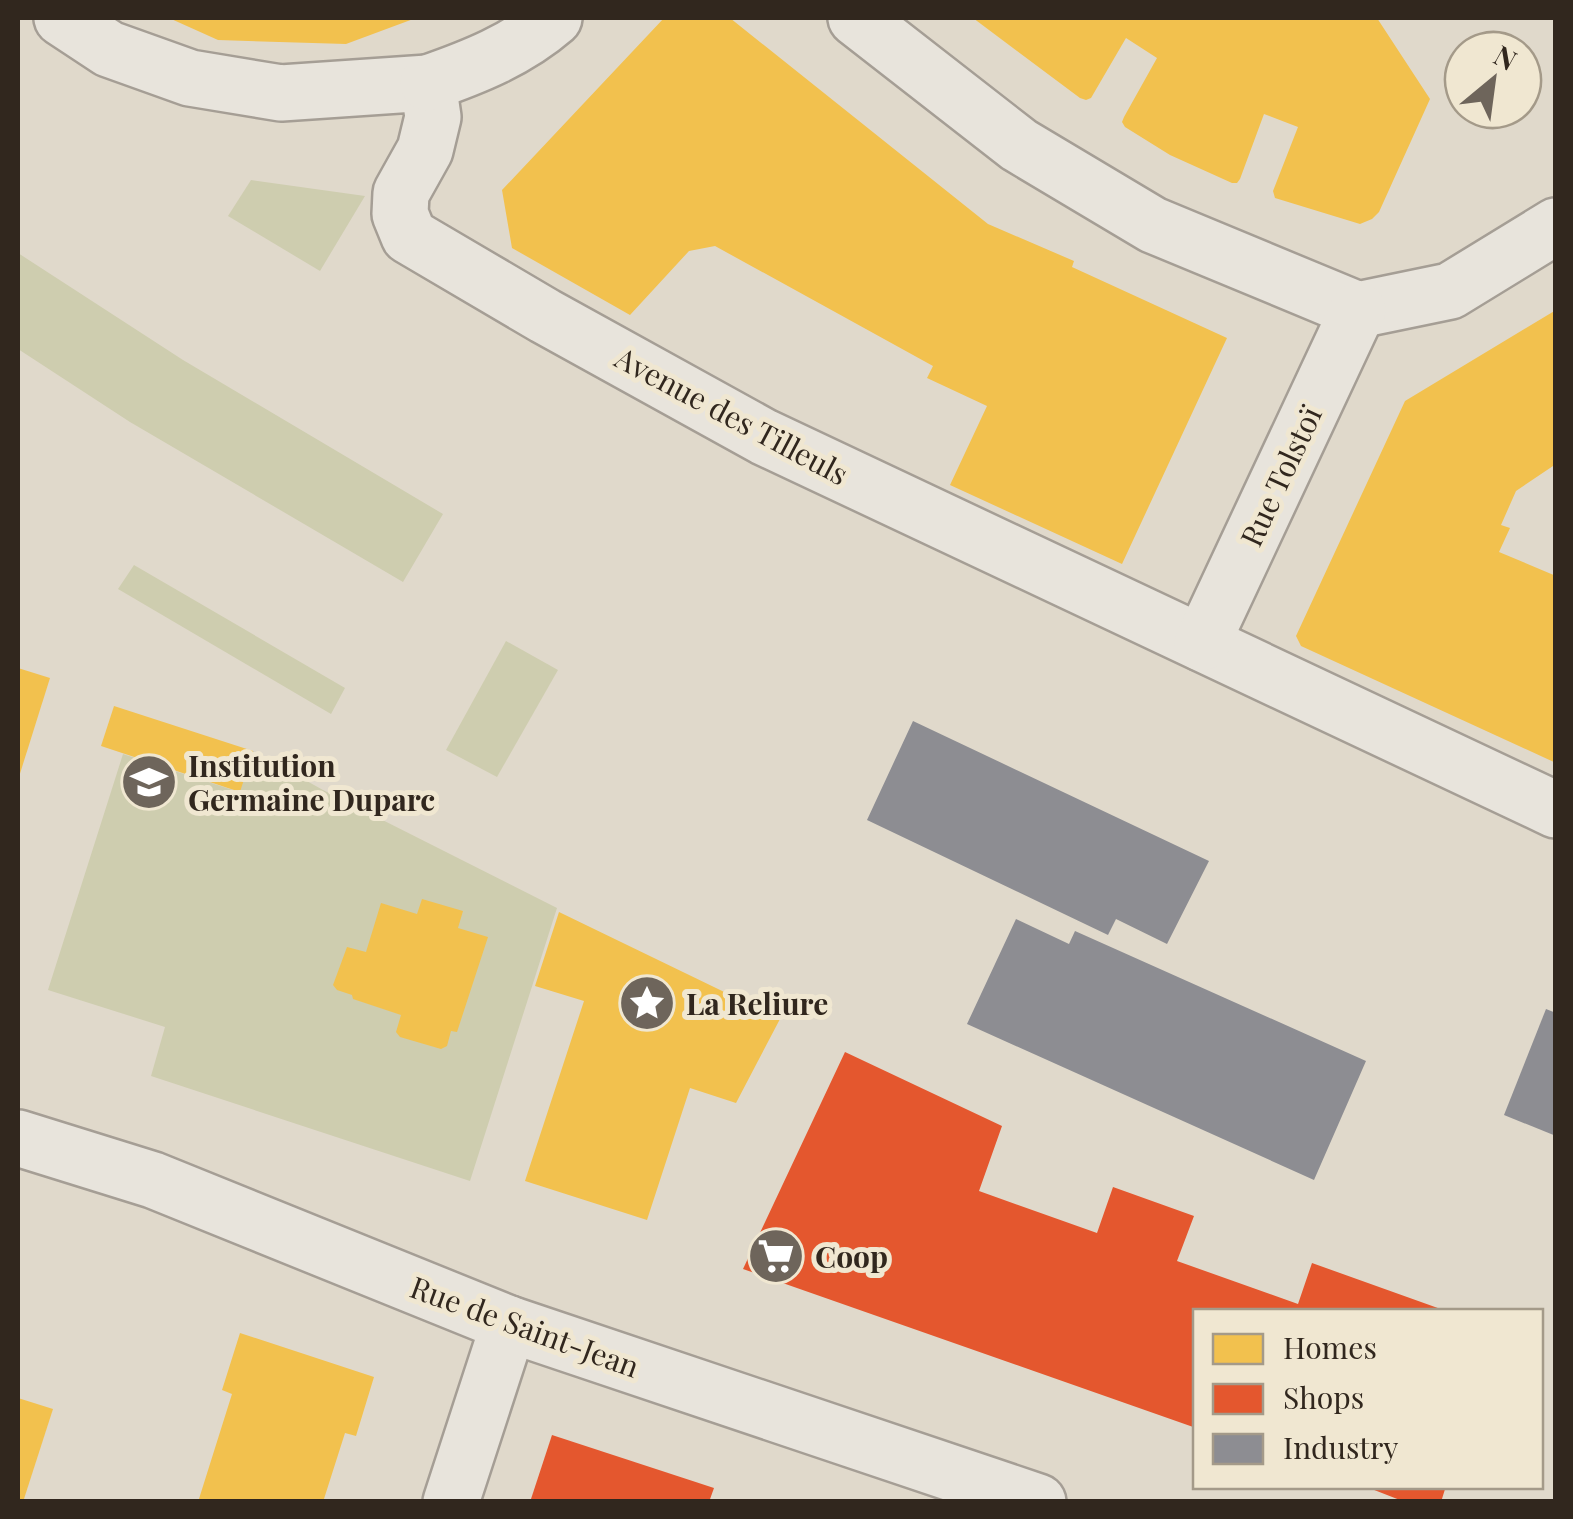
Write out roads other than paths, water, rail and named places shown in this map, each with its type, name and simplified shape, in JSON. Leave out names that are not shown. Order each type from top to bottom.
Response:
[{"type":"street","points":[[62,18],[109,49],[190,78],[281,93],[428,83],[480,65],[533,36],[554,18]]},
{"type":"street","points":[[856,18],[1019,145],[1152,225],[1358,310],[1450,291],[1556,226]]},
{"type":"street","name":"Avenue des Tilleuls","points":[[428,83],[433,117],[425,150],[401,193],[400,214],[409,236],[764,437],[1556,810]]},
{"type":"street","name":"Rue Tolstoï","points":[[1202,642],[1358,310]]},
{"type":"street","name":"Rue de Saint-Jean","points":[[18,1138],[153,1180],[892,1479],[1038,1502]]},
{"type":"street","points":[[451,1502],[509,1324]]},
{"type":"place","name":"Institution Germaine Duparc","points":[[149,782]]},
{"type":"place","name":"La Reliure","points":[[647,1003]]},
{"type":"place","name":"Coop","points":[[776,1256]]}]
